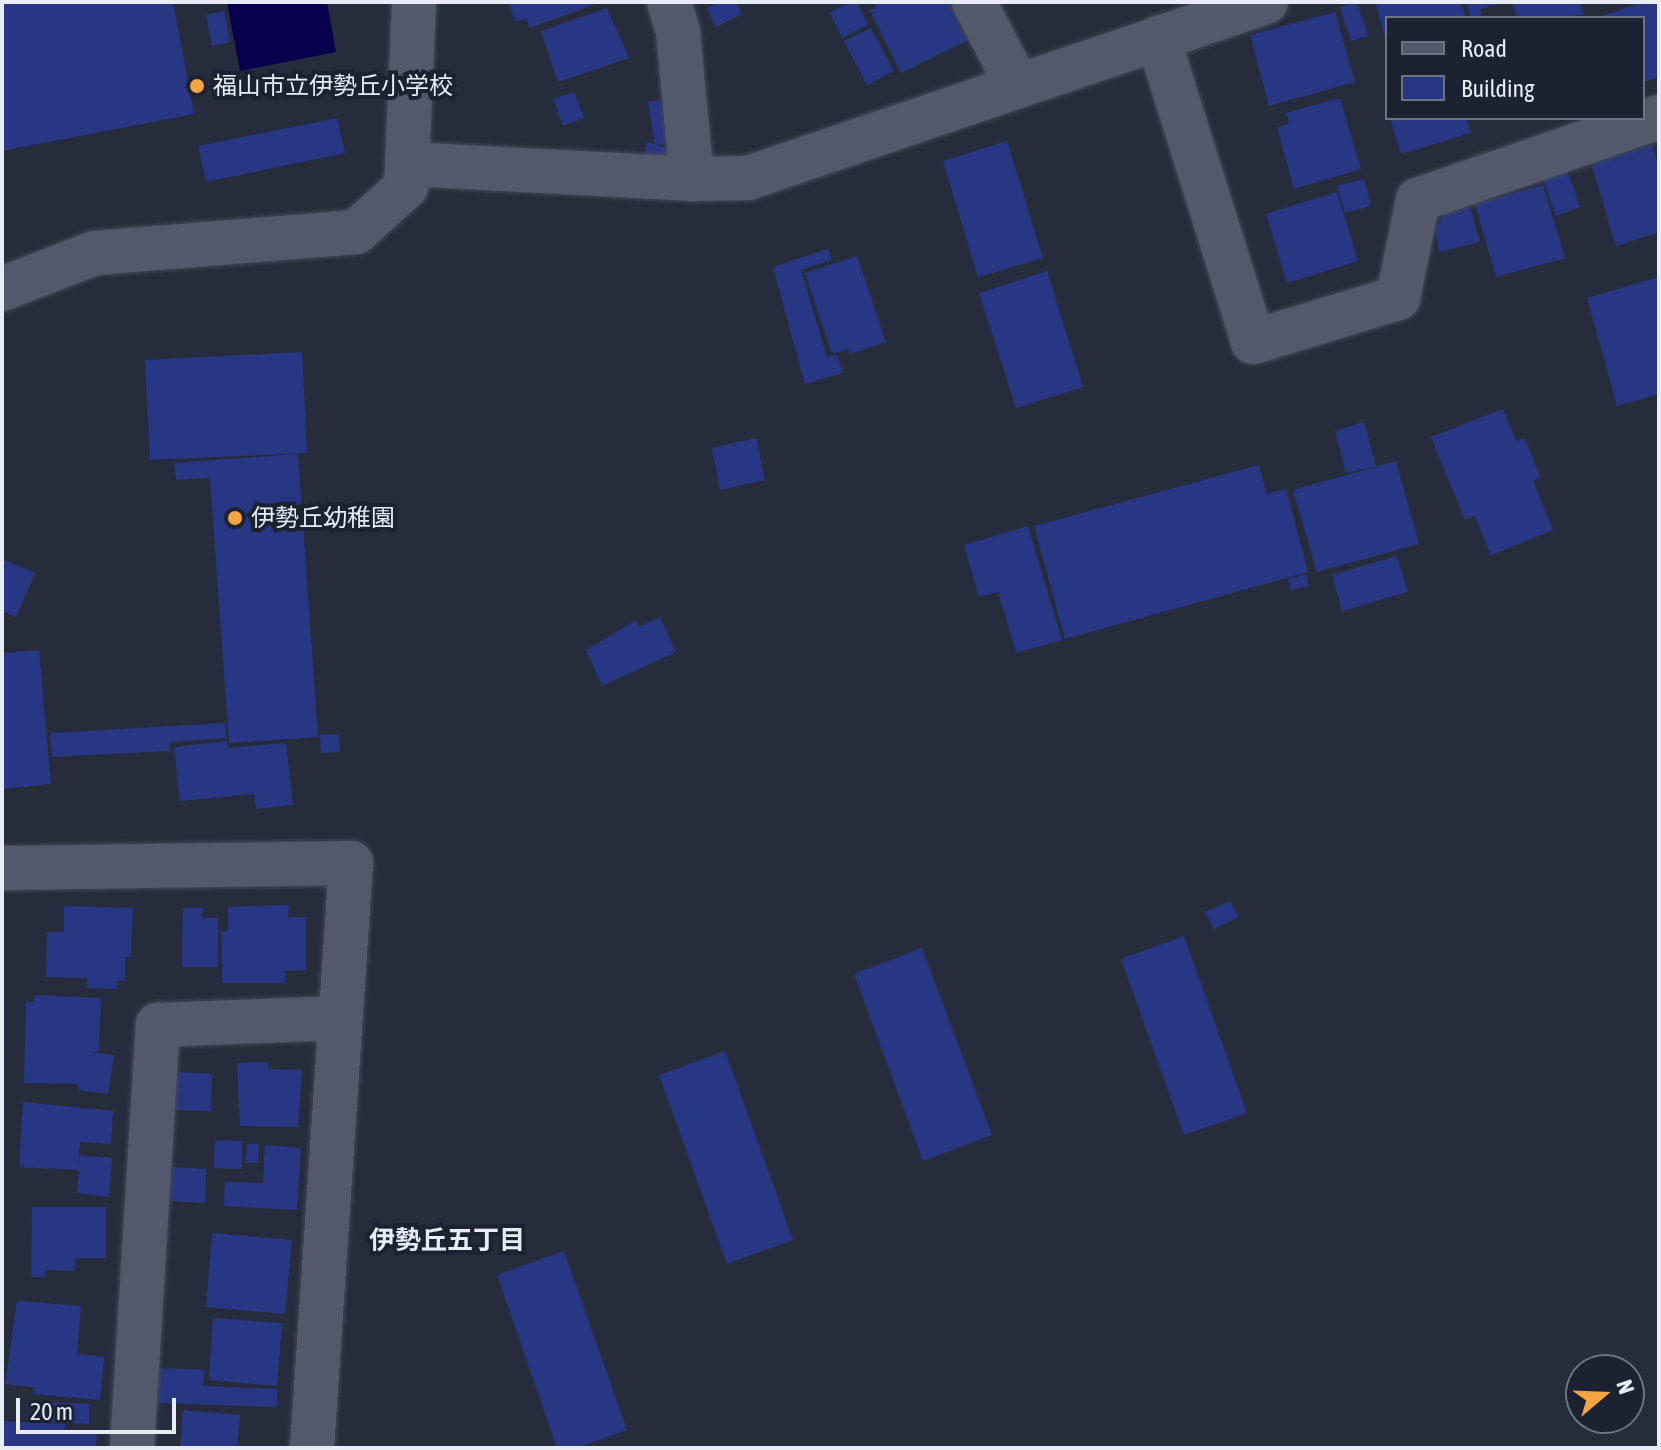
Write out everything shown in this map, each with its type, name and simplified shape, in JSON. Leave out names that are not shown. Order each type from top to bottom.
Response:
[{"type":"street","points":[[2,289],[95,253],[356,232],[406,187],[414,2]]},
{"type":"street","points":[[669,2],[678,32],[692,179]]},
{"type":"street","points":[[974,2],[1018,86]]},
{"type":"street","points":[[408,164],[692,179],[748,178],[1266,2]]},
{"type":"street","points":[[1158,38],[1253,342],[1398,298],[1418,200],[1659,117]]},
{"type":"street","points":[[2,868],[351,863],[312,1448]]},
{"type":"street","points":[[132,1448],[158,1025],[341,1018]]},
{"type":"shaded area","points":[[227,2],[327,2],[336,52],[240,71]]},
{"type":"building","points":[[2,2],[173,2],[194,114],[2,151]]},
{"type":"building","points":[[508,2],[601,2],[530,28],[526,19],[516,22]]},
{"type":"building","points":[[718,2],[736,2],[742,14],[716,27],[707,8]]},
{"type":"building","points":[[857,2],[868,25],[842,38],[830,12]]},
{"type":"building","points":[[873,2],[949,2],[968,40],[901,73],[870,10],[876,8]]},
{"type":"building","points":[[1357,2],[1368,36],[1351,41],[1340,7]]},
{"type":"building","points":[[1375,2],[1461,2],[1465,16],[1385,16],[1385,37]]},
{"type":"building","points":[[1467,2],[1501,2],[1480,9],[1482,16],[1470,16]]},
{"type":"building","points":[[1512,2],[1580,2],[1584,15],[1562,16],[1516,16]]},
{"type":"building","points":[[1644,2],[1659,2],[1659,77],[1645,81],[1645,16],[1601,16]]},
{"type":"building","points":[[607,8],[629,58],[558,82],[541,31]]},
{"type":"building","points":[[224,11],[230,42],[212,46],[206,15]]},
{"type":"building","points":[[1335,12],[1355,82],[1269,106],[1250,35]]},
{"type":"building","points":[[871,28],[894,71],[867,85],[844,41]]},
{"type":"building","points":[[574,92],[584,118],[563,126],[553,99]]},
{"type":"building","points":[[669,98],[676,142],[655,145],[648,102]]},
{"type":"building","points":[[1340,98],[1361,169],[1294,189],[1277,127],[1289,124],[1286,113]]},
{"type":"building","points":[[337,118],[345,153],[206,182],[198,146]]},
{"type":"building","points":[[1391,120],[1467,120],[1471,133],[1401,154]]},
{"type":"building","points":[[1007,141],[1043,258],[978,277],[943,161]]},
{"type":"building","points":[[647,142],[667,148],[662,167],[642,161]]},
{"type":"building","points":[[1652,145],[1659,167],[1659,232],[1616,246],[1591,163]]},
{"type":"building","points":[[1566,167],[1580,207],[1556,216],[1542,175]]},
{"type":"building","points":[[1364,179],[1371,206],[1345,213],[1337,186]]},
{"type":"building","points":[[1543,185],[1565,258],[1496,277],[1475,204]]},
{"type":"building","points":[[1337,192],[1358,261],[1287,283],[1266,214]]},
{"type":"building","points":[[1470,207],[1480,242],[1439,252],[1435,229],[1447,211]]},
{"type":"building","points":[[828,249],[832,260],[801,270],[827,357],[837,355],[843,373],[805,384],[773,267]]},
{"type":"building","points":[[857,256],[886,342],[850,354],[848,349],[832,354],[805,273]]},
{"type":"building","points":[[1047,271],[1083,387],[1016,408],[979,293]]},
{"type":"building","points":[[1659,277],[1659,394],[1617,406],[1587,298]]},
{"type":"building","points":[[302,352],[307,453],[150,460],[145,360]]},
{"type":"building","points":[[1503,409],[1516,441],[1525,438],[1540,477],[1533,481],[1553,530],[1491,555],[1475,516],[1465,520],[1431,437]]},
{"type":"building","points":[[1364,422],[1376,466],[1346,473],[1335,431]]},
{"type":"building","points":[[756,438],[765,480],[720,490],[712,448]]},
{"type":"building","points":[[298,454],[318,737],[229,743],[210,478],[176,480],[174,463]]},
{"type":"building","points":[[1396,461],[1419,544],[1317,572],[1293,490]]},
{"type":"building","points":[[1259,465],[1267,494],[1286,489],[1308,572],[1065,639],[1034,526]]},
{"type":"building","points":[[1028,526],[1062,640],[1016,653],[998,592],[979,597],[964,545]]},
{"type":"building","points":[[1397,556],[1408,592],[1342,611],[1332,575]]},
{"type":"building","points":[[2,559],[35,573],[16,617],[2,611]]},
{"type":"building","points":[[1306,574],[1309,586],[1291,590],[1288,579]]},
{"type":"building","points":[[660,617],[676,652],[602,686],[586,650],[637,620],[639,627]]},
{"type":"building","points":[[39,650],[51,784],[2,789],[2,653]]},
{"type":"building","points":[[225,723],[226,738],[170,742],[170,751],[52,757],[50,733]]},
{"type":"building","points":[[339,734],[340,752],[321,753],[320,735]]},
{"type":"building","points":[[227,741],[228,748],[286,743],[293,805],[256,809],[254,794],[180,801],[174,747]]},
{"type":"building","points":[[1230,901],[1239,917],[1214,929],[1205,912]]},
{"type":"building","points":[[289,905],[288,917],[306,917],[306,970],[285,971],[285,983],[222,983],[221,931],[228,931],[228,907]]},
{"type":"building","points":[[64,906],[133,908],[131,957],[125,957],[125,981],[118,981],[117,989],[87,988],[87,978],[46,977],[47,932],[64,932]]},
{"type":"building","points":[[183,908],[203,908],[202,918],[218,918],[218,967],[182,967]]},
{"type":"building","points":[[1184,936],[1247,1113],[1184,1135],[1121,959]]},
{"type":"building","points":[[922,948],[992,1135],[923,1161],[854,974]]},
{"type":"building","points":[[34,995],[101,998],[99,1052],[87,1052],[114,1055],[108,1094],[78,1090],[78,1084],[24,1083],[26,1002],[34,1002]]},
{"type":"building","points":[[725,1051],[793,1240],[727,1264],[659,1075]]},
{"type":"building","points":[[269,1062],[268,1069],[302,1070],[298,1127],[240,1126],[237,1063]]},
{"type":"building","points":[[175,1072],[212,1074],[211,1111],[174,1110]]},
{"type":"building","points":[[23,1102],[113,1111],[111,1144],[80,1142],[78,1164],[80,1155],[112,1158],[109,1197],[77,1193],[79,1170],[19,1167]]},
{"type":"building","points":[[215,1140],[242,1141],[242,1169],[214,1168]]},
{"type":"building","points":[[247,1144],[259,1144],[258,1163],[245,1163]]},
{"type":"building","points":[[265,1145],[301,1148],[297,1210],[224,1206],[225,1182],[263,1183]]},
{"type":"building","points":[[171,1167],[206,1169],[205,1203],[169,1201]]},
{"type":"building","points":[[32,1207],[106,1207],[106,1258],[75,1258],[75,1271],[46,1270],[46,1277],[31,1277]]},
{"type":"building","points":[[212,1233],[292,1240],[285,1314],[206,1307]]},
{"type":"building","points":[[564,1251],[627,1430],[577,1448],[557,1448],[497,1275]]},
{"type":"building","points":[[17,1301],[81,1306],[77,1354],[104,1357],[100,1400],[34,1394],[35,1387],[5,1384]]},
{"type":"building","points":[[213,1318],[282,1323],[277,1386],[209,1380]]},
{"type":"building","points":[[159,1368],[204,1370],[203,1386],[277,1389],[277,1407],[158,1403]]},
{"type":"building","points":[[48,1402],[89,1404],[89,1424],[48,1422]]},
{"type":"building","points":[[183,1410],[240,1415],[237,1448],[180,1448]]},
{"type":"building","points":[[2,1421],[65,1424],[65,1431],[97,1432],[96,1448],[2,1448]]},
{"type":"place","name":"福山市立伊勢丘小学校","points":[[197,86]]},
{"type":"place","name":"伊勢丘幼稚園","points":[[235,518]]},
{"type":"district","name":"伊勢丘五丁目","points":[[447,1241]]}]
